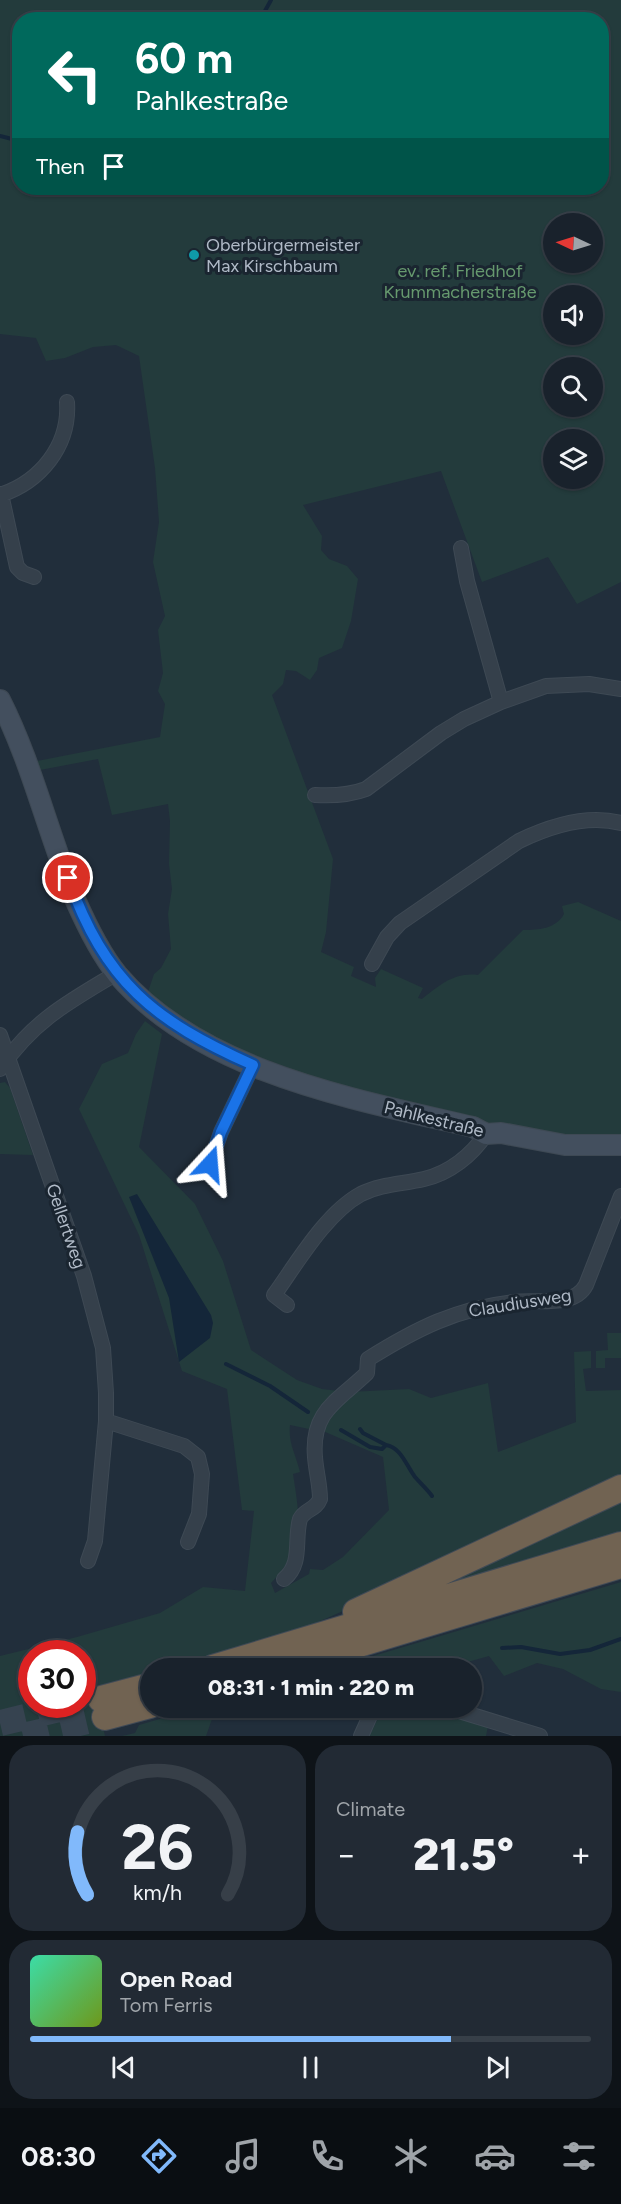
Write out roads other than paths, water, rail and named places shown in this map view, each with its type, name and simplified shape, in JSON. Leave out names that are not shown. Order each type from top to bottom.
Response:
[{"type":"highway","points":[[301,1643],[362,1610],[621,1488]]},
{"type":"highway","points":[[248,1658],[621,1545]]},
{"type":"highway","points":[[312,1658],[621,1565]]},
{"type":"highway","points":[[140,1691],[103,1708],[140,1706]]},
{"type":"street","points":[[34,577],[23,573],[17,567],[0,494],[28,482],[52,457],[65,427],[66,402]]},
{"type":"street","points":[[461,548],[467,581],[501,702]]},
{"type":"street","points":[[315,795],[333,796],[356,793],[366,789],[464,718],[546,686],[589,684],[621,689]]},
{"type":"street","name":"Pahlkestraße","points":[[0,700],[28,768],[76,900],[101,949],[117,973],[153,1010],[203,1041],[253,1065],[336,1095],[473,1127],[486,1134],[501,1133],[565,1145],[621,1145]]},
{"type":"street","points":[[372,964],[387,937],[400,923],[519,841],[539,831],[559,825],[597,820],[621,823]]},
{"type":"street","points":[[4,1063],[30,1031],[51,1013],[117,973]]},
{"type":"street","name":"Gellertweg","points":[[0,1035],[4,1063],[94,1310],[103,1348],[106,1421],[95,1541],[88,1561]]},
{"type":"street","points":[[210,1164],[221,1132],[253,1065]]},
{"type":"street","points":[[287,1305],[274,1295],[328,1223],[345,1206],[361,1195],[382,1186],[426,1179],[446,1171],[467,1157],[486,1134]]},
{"type":"street","name":"Claudiusweg","points":[[284,1579],[291,1573],[296,1563],[300,1518],[317,1505],[320,1499],[314,1446],[318,1424],[332,1404],[367,1373],[368,1359],[415,1330],[459,1312],[514,1301],[568,1299],[578,1296],[586,1285],[621,1196]]},
{"type":"street","points":[[106,1421],[184,1446],[198,1457],[202,1474],[199,1514],[188,1542]]},
{"type":"street","points":[[361,1736],[369,1718]]},
{"type":"street","points":[[482,1718],[540,1736]]},
{"type":"water","points":[[137,1194],[211,1315],[213,1323],[210,1338],[179,1362],[169,1298],[129,1197]]},
{"type":"waterway","points":[[264,12],[271,0]]},
{"type":"waterway","points":[[0,136],[12,139]]},
{"type":"waterway","points":[[226,1364],[270,1386],[308,1412]]},
{"type":"waterway","points":[[360,1429],[363,1433],[386,1445]]},
{"type":"waterway","points":[[341,1430],[370,1447],[382,1449],[386,1445],[396,1449],[415,1477],[432,1496]]},
{"type":"waterway","points":[[502,1648],[521,1647],[560,1654],[590,1650],[621,1639]]},
{"type":"tunnel","points":[[23,1736],[105,1717]]},
{"type":"tunnel","points":[[0,1723],[21,1718]]},
{"type":"place","name":"Oberbürgermeister Max Kirschbaum","points":[[194,255]]},
{"type":"park label","name":"ev. ref. Friedhof Krummacherstraße","points":[[460,281]]}]
